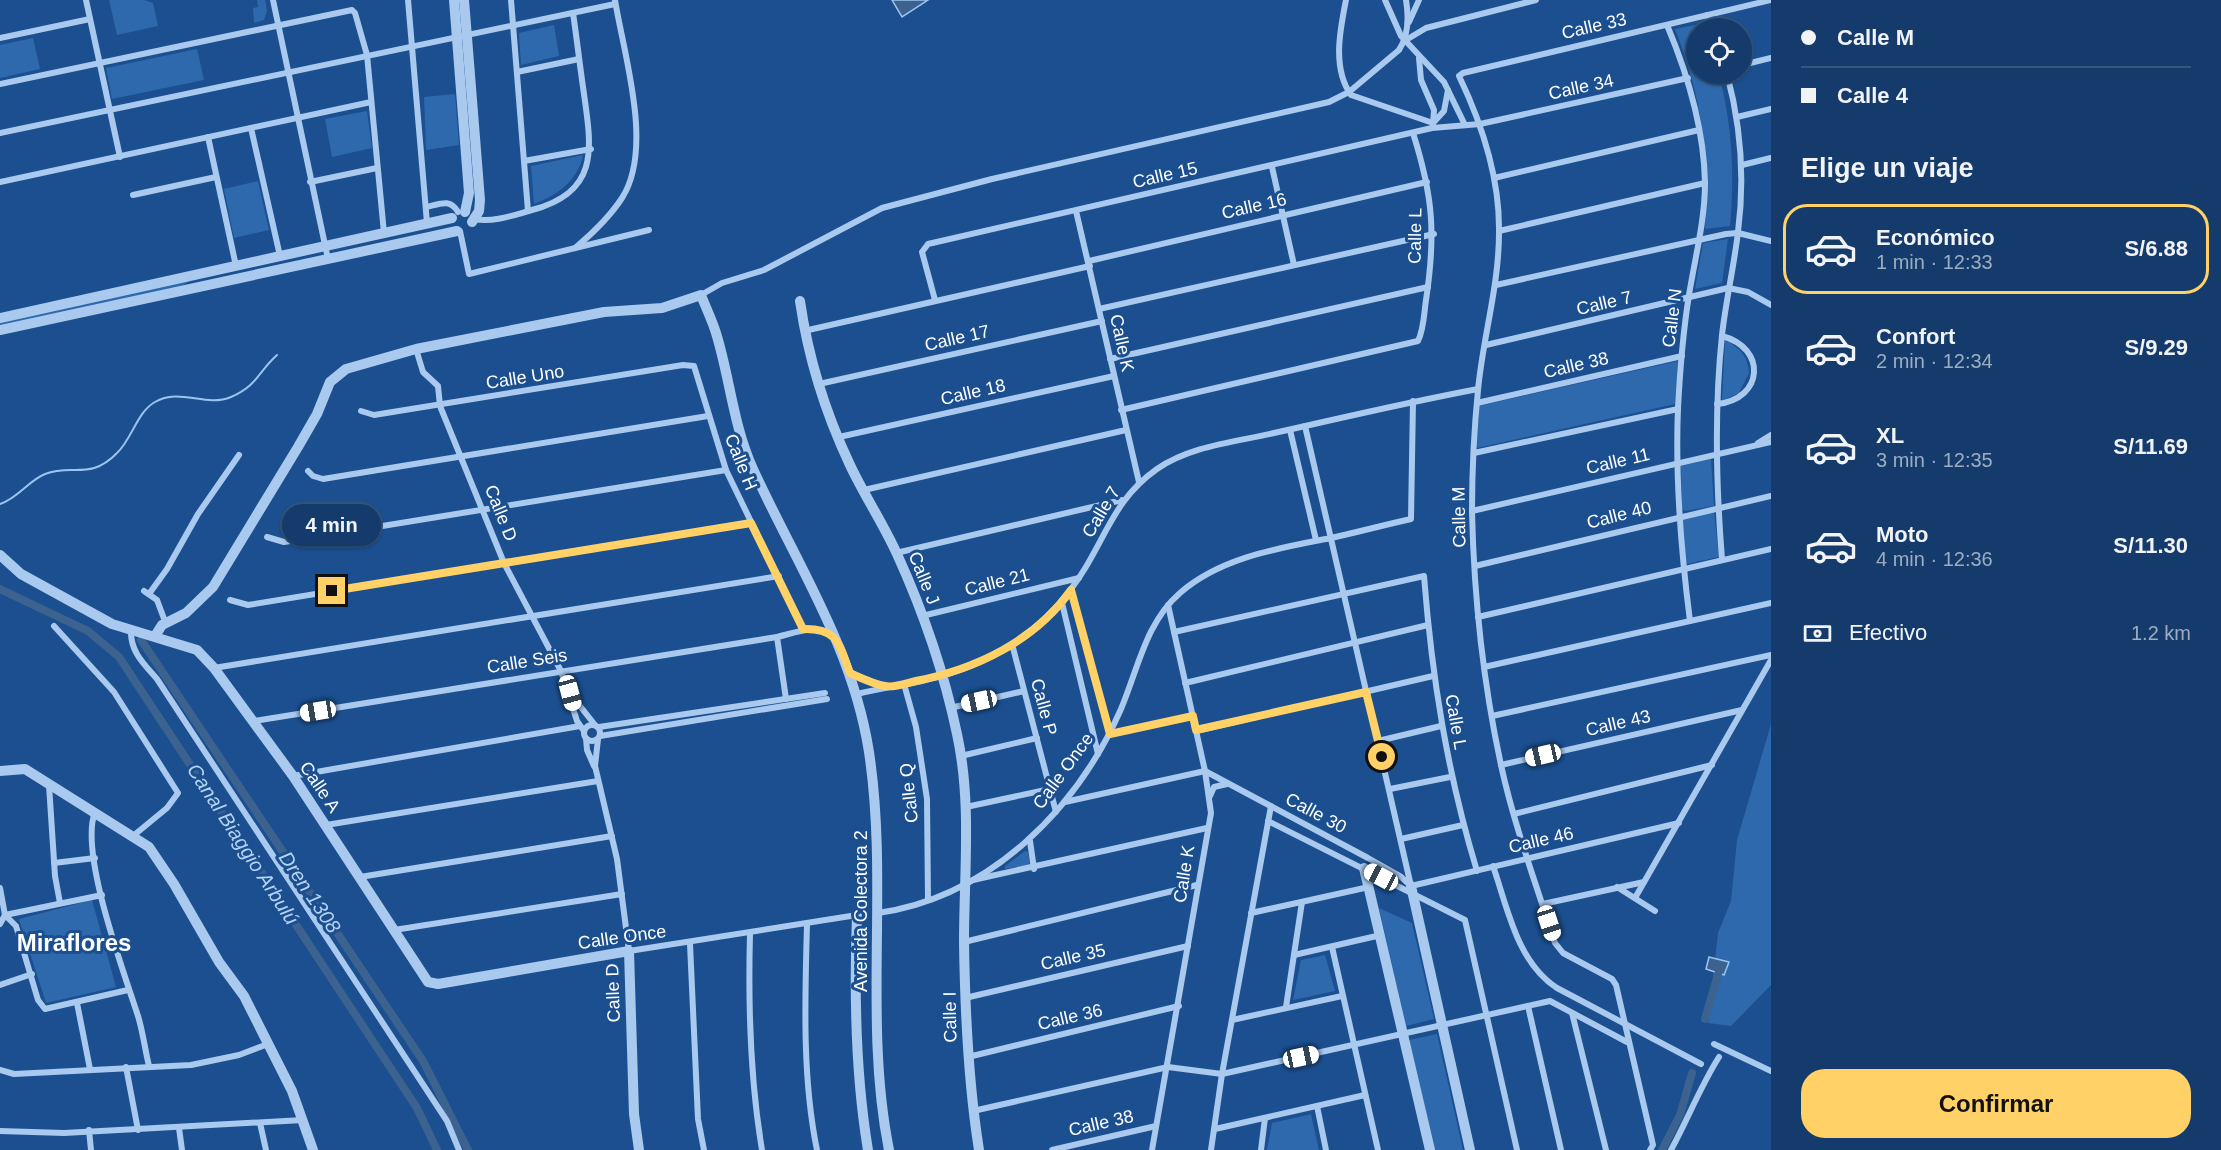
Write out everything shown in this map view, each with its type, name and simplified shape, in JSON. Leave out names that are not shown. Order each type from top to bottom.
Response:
[{"type":"street","points":[[86,0],[120,157]]},
{"type":"street","points":[[273,0],[328,259]]},
{"type":"street","points":[[408,0],[427,223]]},
{"type":"street","points":[[454,0],[462,35]]},
{"type":"street","points":[[0,330],[467,230],[464,217],[469,193],[462,35],[464,0]]},
{"type":"street","points":[[511,0],[528,211]]},
{"type":"street","points":[[1346,0],[1339,36],[1341,66],[1345,86],[1349,92],[1432,126]]},
{"type":"street","points":[[1385,0],[1405,41],[1443,82],[1465,125]]},
{"type":"street","points":[[1405,41],[1408,22],[1406,0]]},
{"type":"street","points":[[1408,22],[1419,0]]},
{"type":"street","points":[[158,637],[157,630],[186,614],[213,587],[303,439],[330,382],[355,364],[416,349],[604,312],[662,308],[701,295],[722,283],[764,270],[882,208],[992,179],[1329,102],[1349,92],[1399,50],[1405,41],[1418,30],[1536,0]]},
{"type":"street","name":"Calle 33","points":[[1460,76],[1463,73],[1771,0]]},
{"type":"street","points":[[0,133],[573,13],[615,2],[637,122],[636,156],[624,196],[600,227],[575,248]]},
{"type":"street","points":[[0,84],[352,9],[367,56],[384,233]]},
{"type":"street","points":[[0,318],[427,223],[464,217],[490,220],[548,206],[567,195],[583,174],[591,149],[573,13]]},
{"type":"street","points":[[0,38],[90,19]]},
{"type":"street","name":"Calle N","points":[[1667,25],[1686,73]]},
{"type":"street","points":[[1419,58],[1421,80],[1434,110],[1432,126]]},
{"type":"street","points":[[1752,63],[1771,58]]},
{"type":"street","points":[[517,72],[579,59]]},
{"type":"street","name":"Calle M","points":[[1460,76],[1480,124],[1494,178],[1499,231],[1496,285],[1478,389],[1472,511],[1478,617],[1492,716],[1501,765],[1514,814],[1555,943],[1563,952],[1615,981],[1623,1024]]},
{"type":"street","name":"Calle 34","points":[[1432,126],[1480,124],[1686,78]]},
{"type":"street","name":"Calle N","points":[[1689,84],[1699,130],[1705,183],[1682,356],[1678,409],[1677,463],[1690,621]]},
{"type":"street","points":[[1722,558],[1716,455],[1717,404],[1722,336],[1738,233],[1742,165],[1737,117],[1729,84]]},
{"type":"street","points":[[1432,126],[1444,111],[1448,90]]},
{"type":"street","points":[[0,182],[371,102]]},
{"type":"street","points":[[1737,117],[1771,109]]},
{"type":"street","name":"Calle 15","points":[[935,300],[922,252],[924,247],[1272,167],[1413,133],[1432,126]]},
{"type":"street","points":[[250,128],[280,256]]},
{"type":"street","points":[[1494,178],[1699,130]]},
{"type":"street","name":"Calle L","points":[[1121,410],[1418,341],[1434,234],[1427,182],[1413,133]]},
{"type":"street","points":[[208,137],[236,266]]},
{"type":"street","points":[[525,162],[591,149]]},
{"type":"street","points":[[1742,165],[1771,158]]},
{"type":"street","points":[[1272,167],[1294,265]]},
{"type":"street","points":[[310,182],[377,168]]},
{"type":"street","points":[[133,195],[216,177]]},
{"type":"street","name":"Calle 16","points":[[804,331],[1427,182]]},
{"type":"street","points":[[1499,231],[1705,183]]},
{"type":"street","points":[[426,207],[447,202],[454,205],[464,217]]},
{"type":"street","name":"Calle K","points":[[1076,211],[1139,482]]},
{"type":"street","points":[[464,217],[453,226],[459,231],[469,274],[649,230]]},
{"type":"street","points":[[1496,285],[1738,233],[1771,241]]},
{"type":"street","points":[[1099,309],[1434,234]]},
{"type":"street","points":[[1110,359],[1428,286]]},
{"type":"street","points":[[1728,288],[1748,292],[1771,304]]},
{"type":"street","name":"Calle 7","points":[[1486,345],[1728,288]]},
{"type":"street","name":"Avenida Colectora 2","points":[[701,295],[716,334],[736,421],[752,467],[816,592],[857,694],[869,751],[878,822],[878,1053],[889,1150]]},
{"type":"street","name":"Calle J","points":[[800,301],[804,331],[819,384],[839,437],[896,553],[922,616],[942,676],[961,756],[966,807],[966,882]]},
{"type":"street","name":"Calle 17","points":[[819,384],[1102,321]]},
{"type":"street","points":[[1717,404],[1729,403],[1746,392],[1752,383],[1755,370],[1748,350],[1741,343],[1722,336]]},
{"type":"street","name":"Calle D","points":[[416,349],[423,372],[438,386],[440,406],[504,563],[561,671],[583,732],[587,750],[595,766],[612,836],[629,951],[634,1102],[639,1150]]},
{"type":"street","name":"Calle 38","points":[[1477,403],[1682,356]]},
{"type":"street","name":"Calle Uno","points":[[361,411],[374,415],[683,365],[694,366]]},
{"type":"street","name":"Calle H","points":[[694,366],[726,470],[803,629]]},
{"type":"street","name":"Calle 18","points":[[839,437],[1114,376]]},
{"type":"street","name":"Calle 7","points":[[857,694],[942,676],[977,663],[1012,644],[1062,603],[1079,578],[1122,500],[1139,482],[1179,456],[1413,401],[1478,389]]},
{"type":"street","name":"Calle Once","points":[[878,913],[907,908],[966,882],[996,866],[1030,841],[1065,802],[1098,755],[1110,734],[1144,645],[1168,605],[1200,577],[1221,566],[1316,540],[1411,519],[1413,401]]},
{"type":"street","points":[[1474,453],[1678,409]]},
{"type":"street","points":[[309,471],[313,476],[322,479],[708,416]]},
{"type":"street","points":[[1305,426],[1390,789],[1470,1150]]},
{"type":"street","points":[[1290,429],[1316,540]]},
{"type":"street","points":[[864,490],[1126,430]]},
{"type":"street","points":[[1753,447],[1771,435]]},
{"type":"street","name":"Calle 11","points":[[1472,511],[1771,442]]},
{"type":"street","points":[[166,624],[157,600],[147,593],[167,569],[198,514],[239,455]]},
{"type":"street","points":[[267,537],[284,542],[481,508],[726,470]]},
{"type":"street","name":"Calle 40","points":[[1475,566],[1771,496]]},
{"type":"street","points":[[896,553],[1122,500]]},
{"type":"street","points":[[230,600],[248,605],[751,523]]},
{"type":"street","points":[[1478,617],[1722,558],[1771,549]]},
{"type":"street","name":"Calle A","points":[[0,555],[21,574],[112,624],[195,648],[214,668],[293,776],[428,982]]},
{"type":"street","points":[[214,668],[779,576]]},
{"type":"street","name":"Calle L","points":[[1344,595],[1424,576],[1433,676],[1450,777],[1477,871]]},
{"type":"street","name":"Calle 21","points":[[922,616],[1079,578]]},
{"type":"street","points":[[1071,590],[1110,734],[1193,716]]},
{"type":"street","points":[[1174,632],[1344,595]]},
{"type":"street","points":[[1062,603],[1098,755]]},
{"type":"street","points":[[1484,667],[1771,603]]},
{"type":"street","name":"Calle K","points":[[1152,1150],[1179,1006],[1210,796],[1168,605]]},
{"type":"street","points":[[1185,683],[1428,625]]},
{"type":"street","points":[[54,626],[114,693],[178,793],[167,808],[133,836]]},
{"type":"street","points":[[803,629],[825,631],[836,638]]},
{"type":"street","name":"Calle Seis","points":[[254,721],[777,637],[803,629]]},
{"type":"street","points":[[131,630],[131,642],[135,652],[157,679],[328,937],[368,1003],[447,1121],[459,1150]]},
{"type":"street","points":[[777,637],[786,699]]},
{"type":"street","name":"Calle P","points":[[1012,644],[1056,812]]},
{"type":"street","points":[[1492,716],[1771,655]]},
{"type":"street","points":[[1635,898],[1771,660]]},
{"type":"street","points":[[850,673],[887,687]]},
{"type":"street","points":[[1196,730],[1433,676]]},
{"type":"street","name":"Calle Q","points":[[904,684],[916,728],[927,799],[928,900]]},
{"type":"street","points":[[950,708],[1024,691]]},
{"type":"street","name":"Calle D","points":[[570,693],[597,726],[599,738],[595,766]]},
{"type":"street","points":[[293,776],[583,732],[587,726],[786,699],[826,696],[592,741],[583,732]]},
{"type":"street","name":"Calle 43","points":[[1501,765],[1742,710]]},
{"type":"street","points":[[1378,741],[1441,726]]},
{"type":"street","points":[[961,756],[1037,738]]},
{"type":"street","points":[[1514,814],[1712,765]]},
{"type":"street","points":[[0,771],[25,769],[149,847],[174,884],[219,962],[244,996],[292,1091],[313,1150]]},
{"type":"street","points":[[1065,802],[1205,771]]},
{"type":"street","name":"Calle 30","points":[[1205,771],[1270,806],[1366,863],[1400,876],[1411,890]]},
{"type":"street","points":[[1390,789],[1450,777]]},
{"type":"street","points":[[326,825],[598,781]]},
{"type":"street","points":[[49,785],[54,862],[60,903]]},
{"type":"street","points":[[1210,796],[1218,785],[1232,785]]},
{"type":"street","points":[[966,807],[1050,789]]},
{"type":"street","points":[[1211,1150],[1222,1074],[1270,806]]},
{"type":"street","points":[[95,812],[91,830],[102,895],[128,990],[139,1017],[149,1066]]},
{"type":"street","points":[[1268,821],[1366,863],[1465,920],[1517,1150]]},
{"type":"street","name":"Calle 46","points":[[1411,890],[1493,866],[1679,823]]},
{"type":"street","points":[[1401,839],[1463,825]]},
{"type":"street","points":[[966,882],[1207,828]]},
{"type":"street","points":[[360,877],[612,836]]},
{"type":"street","points":[[1030,841],[1035,868]]},
{"type":"street","points":[[54,862],[95,858]]},
{"type":"street","points":[[1366,863],[1369,887],[1430,1150]]},
{"type":"street","points":[[1493,866],[1528,962],[1557,988],[1701,1064]]},
{"type":"street","name":"Calle I","points":[[966,882],[964,942],[967,1057],[979,1150]]},
{"type":"street","points":[[1543,904],[1644,882]]},
{"type":"street","points":[[964,942],[1197,885]]},
{"type":"street","points":[[1251,913],[1369,887]]},
{"type":"street","points":[[1617,887],[1655,911]]},
{"type":"street","points":[[0,888],[5,915],[16,926],[38,1000],[45,1009],[128,990]]},
{"type":"street","points":[[393,930],[622,894]]},
{"type":"street","points":[[0,924],[5,915],[102,895]]},
{"type":"street","points":[[1286,1007],[1302,902]]},
{"type":"street","name":"Avenida Colectora 2","points":[[857,915],[855,1014],[858,1069],[868,1150]]},
{"type":"street","name":"Calle Once","points":[[428,982],[438,984],[857,915]]},
{"type":"street","points":[[807,924],[805,1009],[813,1130],[817,1150]]},
{"type":"street","points":[[750,934],[748,1020],[755,1104],[762,1150]]},
{"type":"street","points":[[1294,955],[1381,935]]},
{"type":"street","points":[[690,944],[698,1119],[704,1150]]},
{"type":"street","name":"Calle 35","points":[[966,999],[1188,946]]},
{"type":"street","points":[[1332,947],[1378,1150]]},
{"type":"street","points":[[0,985],[32,974]]},
{"type":"street","points":[[1550,1001],[1557,988]]},
{"type":"street","points":[[1232,1020],[1342,996]]},
{"type":"street","points":[[973,1112],[1168,1067],[1222,1074],[1550,1001],[1628,1042]]},
{"type":"street","points":[[76,1003],[90,1069]]},
{"type":"street","name":"Calle 36","points":[[967,1057],[1179,1006]]},
{"type":"street","points":[[1528,1006],[1561,1150]]},
{"type":"street","points":[[1572,1013],[1606,1150]]},
{"type":"street","points":[[1578,1034],[1582,1026],[1589,1022]]},
{"type":"street","points":[[1623,1024],[1653,1145],[1650,1150]]},
{"type":"street","points":[[0,1070],[14,1074],[191,1065],[239,1055],[268,1044]]},
{"type":"street","points":[[1714,1044],[1771,1071]]},
{"type":"street","points":[[1671,1150],[1698,1093],[1719,1058]]},
{"type":"street","points":[[126,1067],[138,1130]]},
{"type":"street","points":[[1215,1129],[1365,1095]]},
{"type":"street","points":[[1317,1106],[1326,1150]]},
{"type":"street","points":[[1261,1150],[1265,1118]]},
{"type":"street","points":[[0,1131],[64,1133],[303,1120]]},
{"type":"street","points":[[260,1123],[266,1150]]},
{"type":"street","name":"Calle 38","points":[[1052,1150],[1156,1126]]},
{"type":"street","points":[[179,1128],[182,1150]]},
{"type":"street","points":[[89,1130],[91,1150]]},
{"type":"shaded area","points":[[109,0],[144,0],[153,3],[158,26],[117,35]]},
{"type":"shaded area","points":[[257,0],[265,0],[267,11],[264,20],[254,23],[253,8],[258,7]]},
{"type":"shaded area","points":[[892,0],[928,0],[902,17]]},
{"type":"shaded area","points":[[554,25],[559,56],[521,65],[519,33]]},
{"type":"shaded area","points":[[1686,27],[1686,60],[1684,54],[1675,29]]},
{"type":"shaded area","points":[[33,38],[40,69],[0,78],[0,45]]},
{"type":"shaded area","points":[[197,49],[204,80],[112,99],[106,68]]},
{"type":"shaded area","points":[[1693,84],[1721,84],[1730,130],[1732,187],[1730,226],[1705,229],[1705,152]]},
{"type":"shaded area","points":[[455,94],[459,145],[426,150],[424,97]]},
{"type":"shaded area","points":[[367,111],[372,148],[332,157],[325,119]]},
{"type":"shaded area","points":[[583,155],[576,172],[565,186],[534,204],[531,166]]},
{"type":"shaded area","points":[[258,181],[269,230],[234,238],[224,189]]},
{"type":"shaded area","points":[[1728,239],[1722,283],[1695,289],[1703,243]]},
{"type":"shaded area","points":[[191,280],[177,289],[0,328],[0,320]]},
{"type":"shaded area","points":[[1725,340],[1742,353],[1749,373],[1739,393],[1722,401]]},
{"type":"shaded area","points":[[1678,361],[1675,404],[1477,448],[1479,406]]},
{"type":"shaded area","points":[[1711,459],[1714,506],[1685,511],[1682,509],[1681,466]]},
{"type":"shaded area","points":[[1714,511],[1719,557],[1686,564],[1683,519]]},
{"type":"shaded area","points":[[1771,724],[1771,985],[1731,1026],[1708,1023],[1718,933],[1731,901],[1737,840]]},
{"type":"shaded area","points":[[1025,851],[1028,852],[1030,865],[1005,869],[1005,866]]},
{"type":"shaded area","points":[[92,900],[116,987],[46,1003],[19,919]]},
{"type":"shaded area","points":[[1379,908],[1412,923],[1434,1019],[1406,1026]]},
{"type":"shaded area","points":[[1325,955],[1335,991],[1293,1000],[1301,960]]},
{"type":"shaded area","points":[[1709,957],[1729,962],[1724,975],[1706,969]]},
{"type":"shaded area","points":[[1437,1034],[1463,1150],[1434,1150],[1409,1040]]},
{"type":"shaded area","points":[[1311,1114],[1319,1150],[1267,1150],[1272,1123]]},
{"type":"waterway","points":[[0,504],[45,474],[98,467],[117,453],[144,412],[155,402],[174,396],[212,400],[231,397],[247,388],[277,355]]},
{"type":"waterway","name":"Canal Biaggio Arbulú","points":[[0,589],[88,631],[119,657],[417,1108],[437,1150]]},
{"type":"waterway","name":"Dren 1308","points":[[141,640],[423,1061],[468,1150]]},
{"type":"waterway","points":[[1705,1019],[1718,974]]},
{"type":"waterway","points":[[1662,1150],[1680,1115],[1692,1073]]},
{"type":"district","name":"Miraflores","points":[[74,943]]},
{"type":"route","points":[[332,591],[751,523],[803,629],[825,631],[836,638],[850,673],[867,681],[887,687],[942,676],[977,663],[1007,648],[1032,630],[1062,603],[1071,590],[1110,734],[1193,716],[1196,730],[1366,692],[1382,757]]}]
